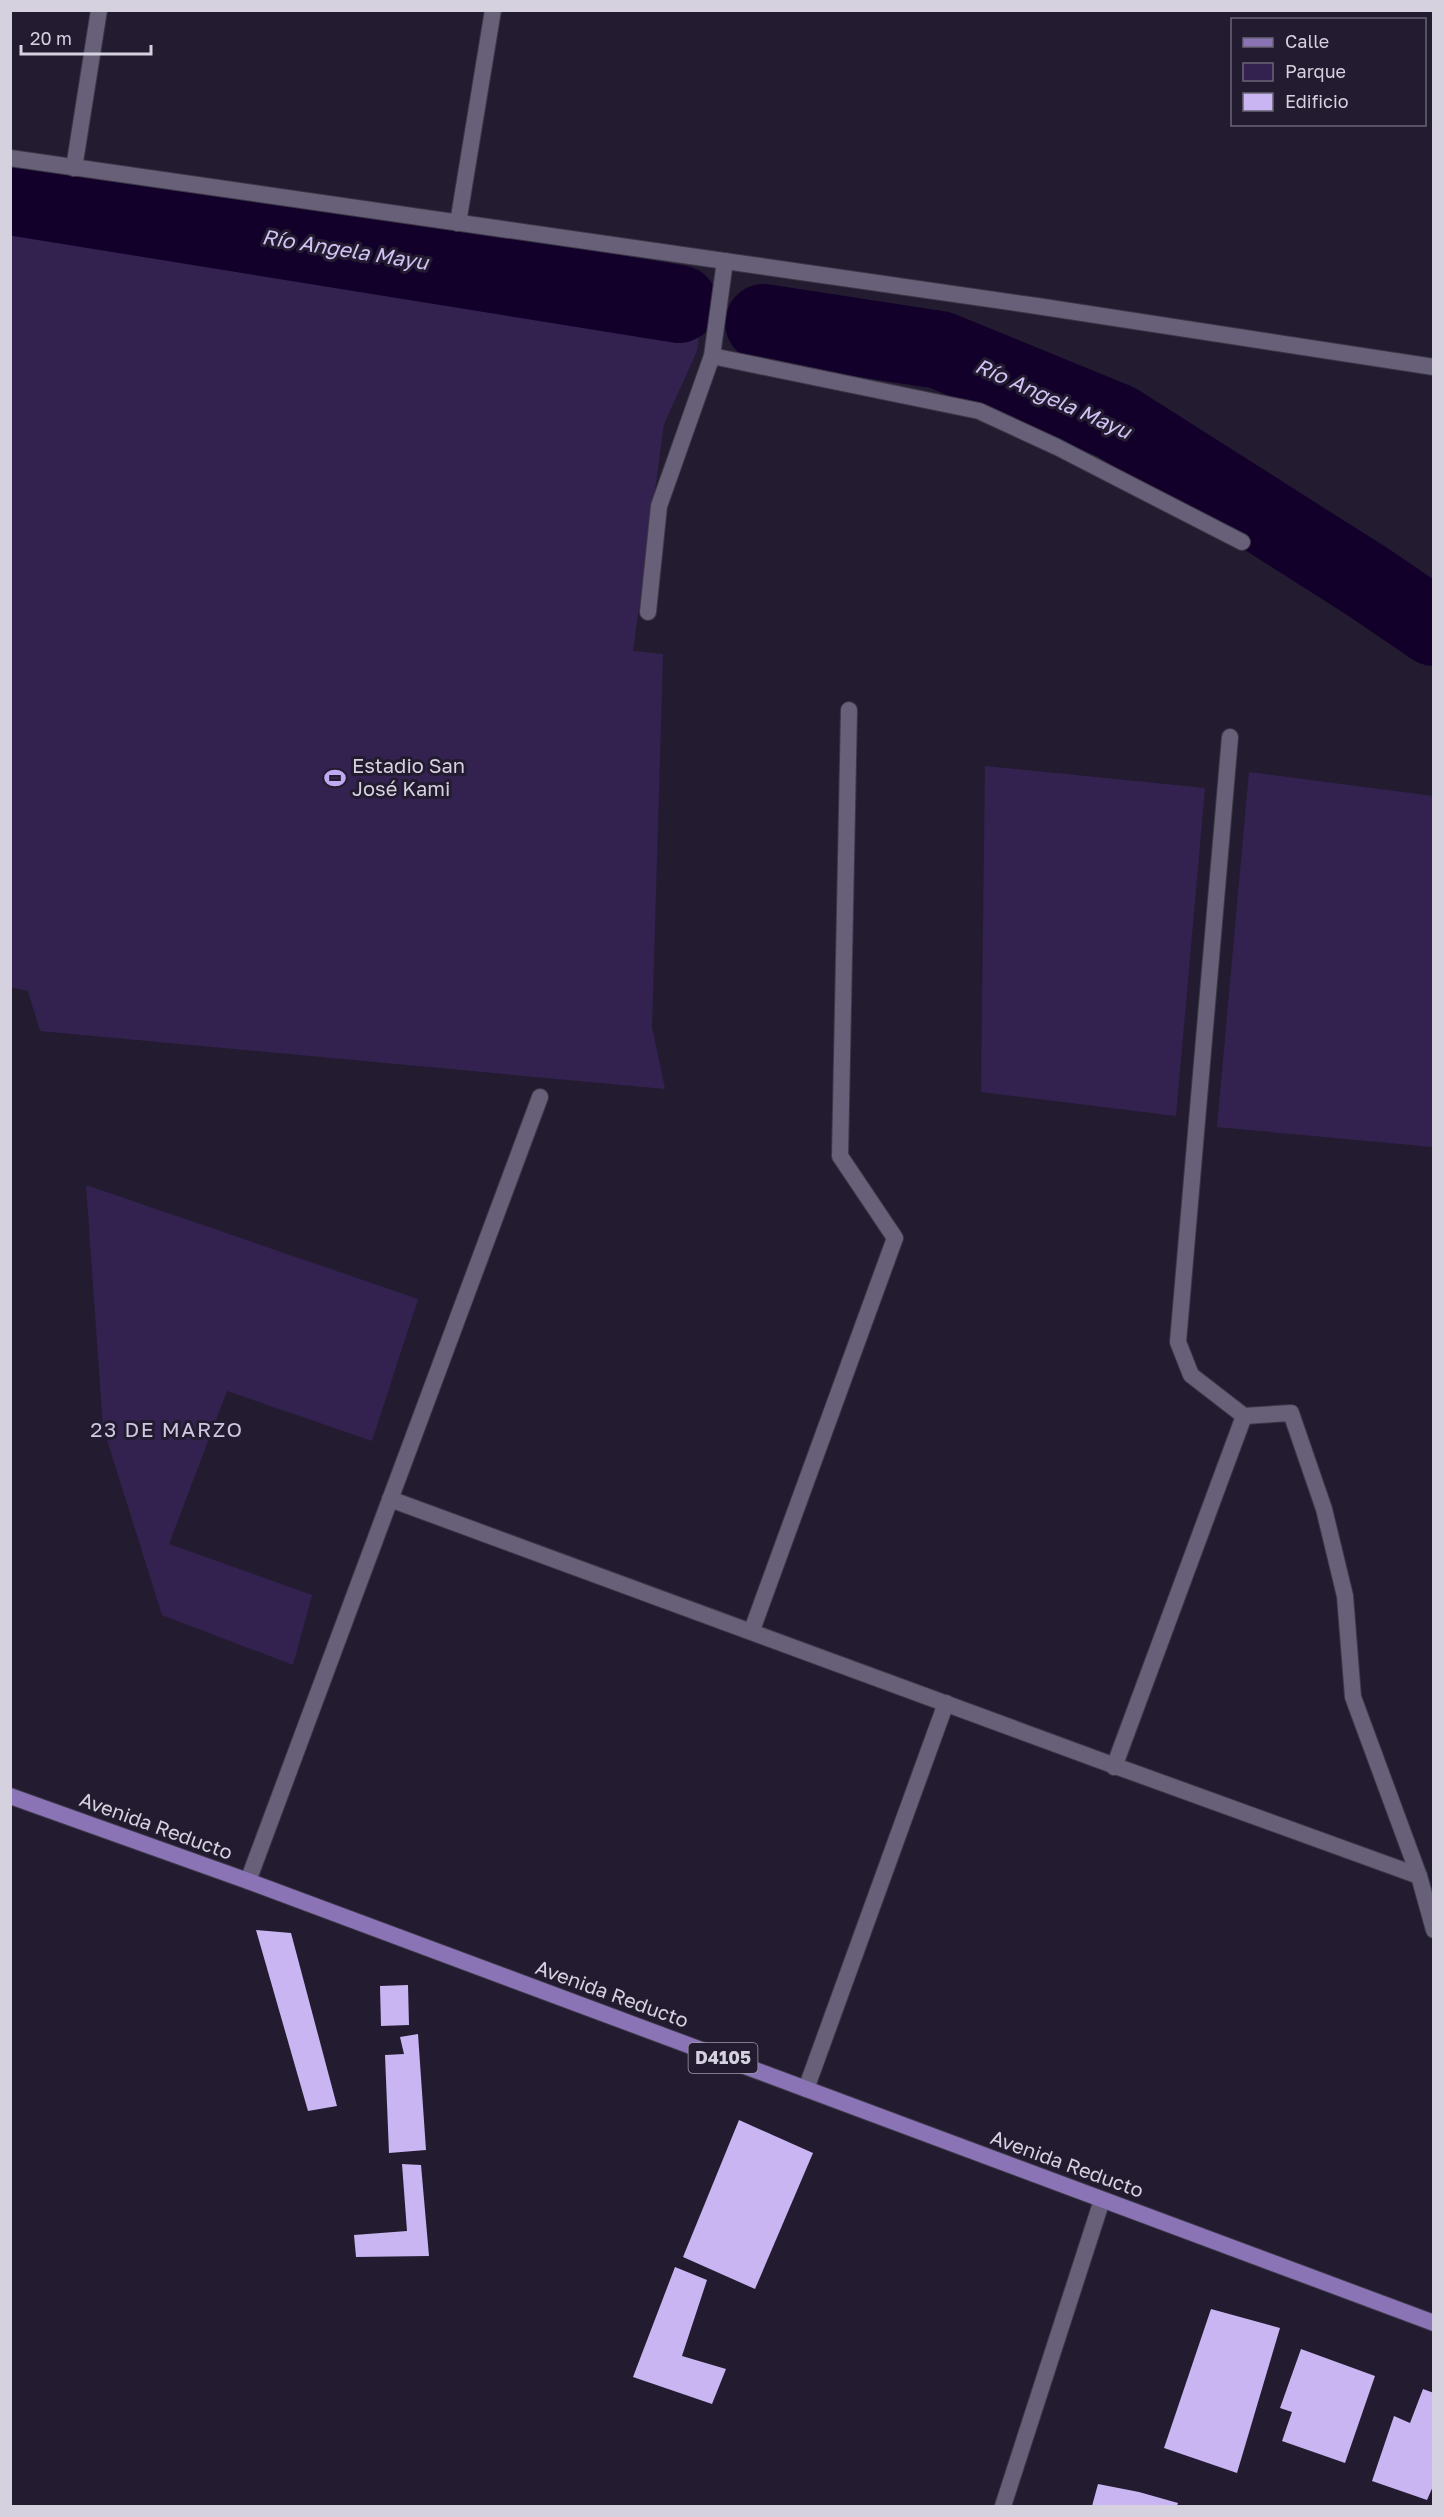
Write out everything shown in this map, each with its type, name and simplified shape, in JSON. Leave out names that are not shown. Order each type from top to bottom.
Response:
[{"type":"main road","name":"Avenida Reducto","points":[[10,1796],[248,1881],[1434,2323]]},
{"type":"street","points":[[74,168],[99,10]]},
{"type":"street","points":[[458,223],[493,10]]},
{"type":"street","points":[[10,158],[1026,304],[1434,367]]},
{"type":"street","points":[[648,612],[659,506],[712,356],[725,261]]},
{"type":"street","points":[[712,356],[979,411],[1057,447],[1242,542]]},
{"type":"street","points":[[752,1630],[895,1238],[840,1156],[849,710]]},
{"type":"street","points":[[1230,737],[1178,1342],[1191,1375],[1244,1416],[1291,1413],[1324,1509],[1345,1596],[1353,1697],[1419,1876],[1434,1930]]},
{"type":"street","points":[[248,1881],[540,1097]]},
{"type":"street","points":[[1114,1767],[1244,1416]]},
{"type":"street","points":[[390,1499],[752,1630],[1114,1767],[1419,1876]]},
{"type":"street","points":[[806,2089],[946,1703]]},
{"type":"street","points":[[1002,2506],[1102,2200]]},
{"type":"green space","name":"Estadio San José Kami","points":[[10,172],[706,279],[697,351],[664,424],[633,651],[663,654],[652,1027],[665,1089],[40,1031],[28,991],[10,987]]},
{"type":"green space","points":[[985,766],[1205,788],[1176,1116],[981,1092]]},
{"type":"green space","points":[[1249,772],[1433,796],[1433,1147],[1217,1127]]},
{"type":"green space","points":[[86,1185],[418,1299],[372,1441],[227,1391],[169,1544],[312,1595],[293,1665],[162,1615],[103,1427]]},
{"type":"building","points":[[256,1930],[291,1933],[337,2106],[308,2111]]},
{"type":"building","points":[[408,1985],[409,2025],[381,2026],[380,1986]]},
{"type":"building","points":[[418,2034],[426,2150],[389,2153],[385,2055],[404,2054],[400,2037]]},
{"type":"building","points":[[739,2120],[813,2153],[755,2289],[683,2257]]},
{"type":"building","points":[[402,2164],[421,2165],[429,2256],[356,2257],[354,2235],[407,2231]]},
{"type":"building","points":[[675,2267],[707,2280],[682,2356],[726,2369],[712,2404],[633,2377]]},
{"type":"building","points":[[1211,2309],[1280,2328],[1237,2473],[1164,2448]]},
{"type":"building","points":[[1301,2349],[1375,2376],[1345,2463],[1282,2441],[1292,2412],[1280,2408]]},
{"type":"building","points":[[1423,2389],[1434,2393],[1434,2484],[1427,2500],[1372,2481],[1394,2416],[1410,2423]]},
{"type":"building","points":[[1098,2484],[1178,2503],[1177,2506],[1092,2506]]},
{"type":"waterway","name":"Río Angela Mayu","points":[[10,196],[679,304]]},
{"type":"waterway","name":"Río Angela Mayu","points":[[764,323],[940,350],[1116,422],[1368,582],[1434,627]]},
{"type":"place","name":"Estadio San José Kami","points":[[335,778]]},
{"type":"district","name":"23 DE MARZO","points":[[167,1430]]}]
